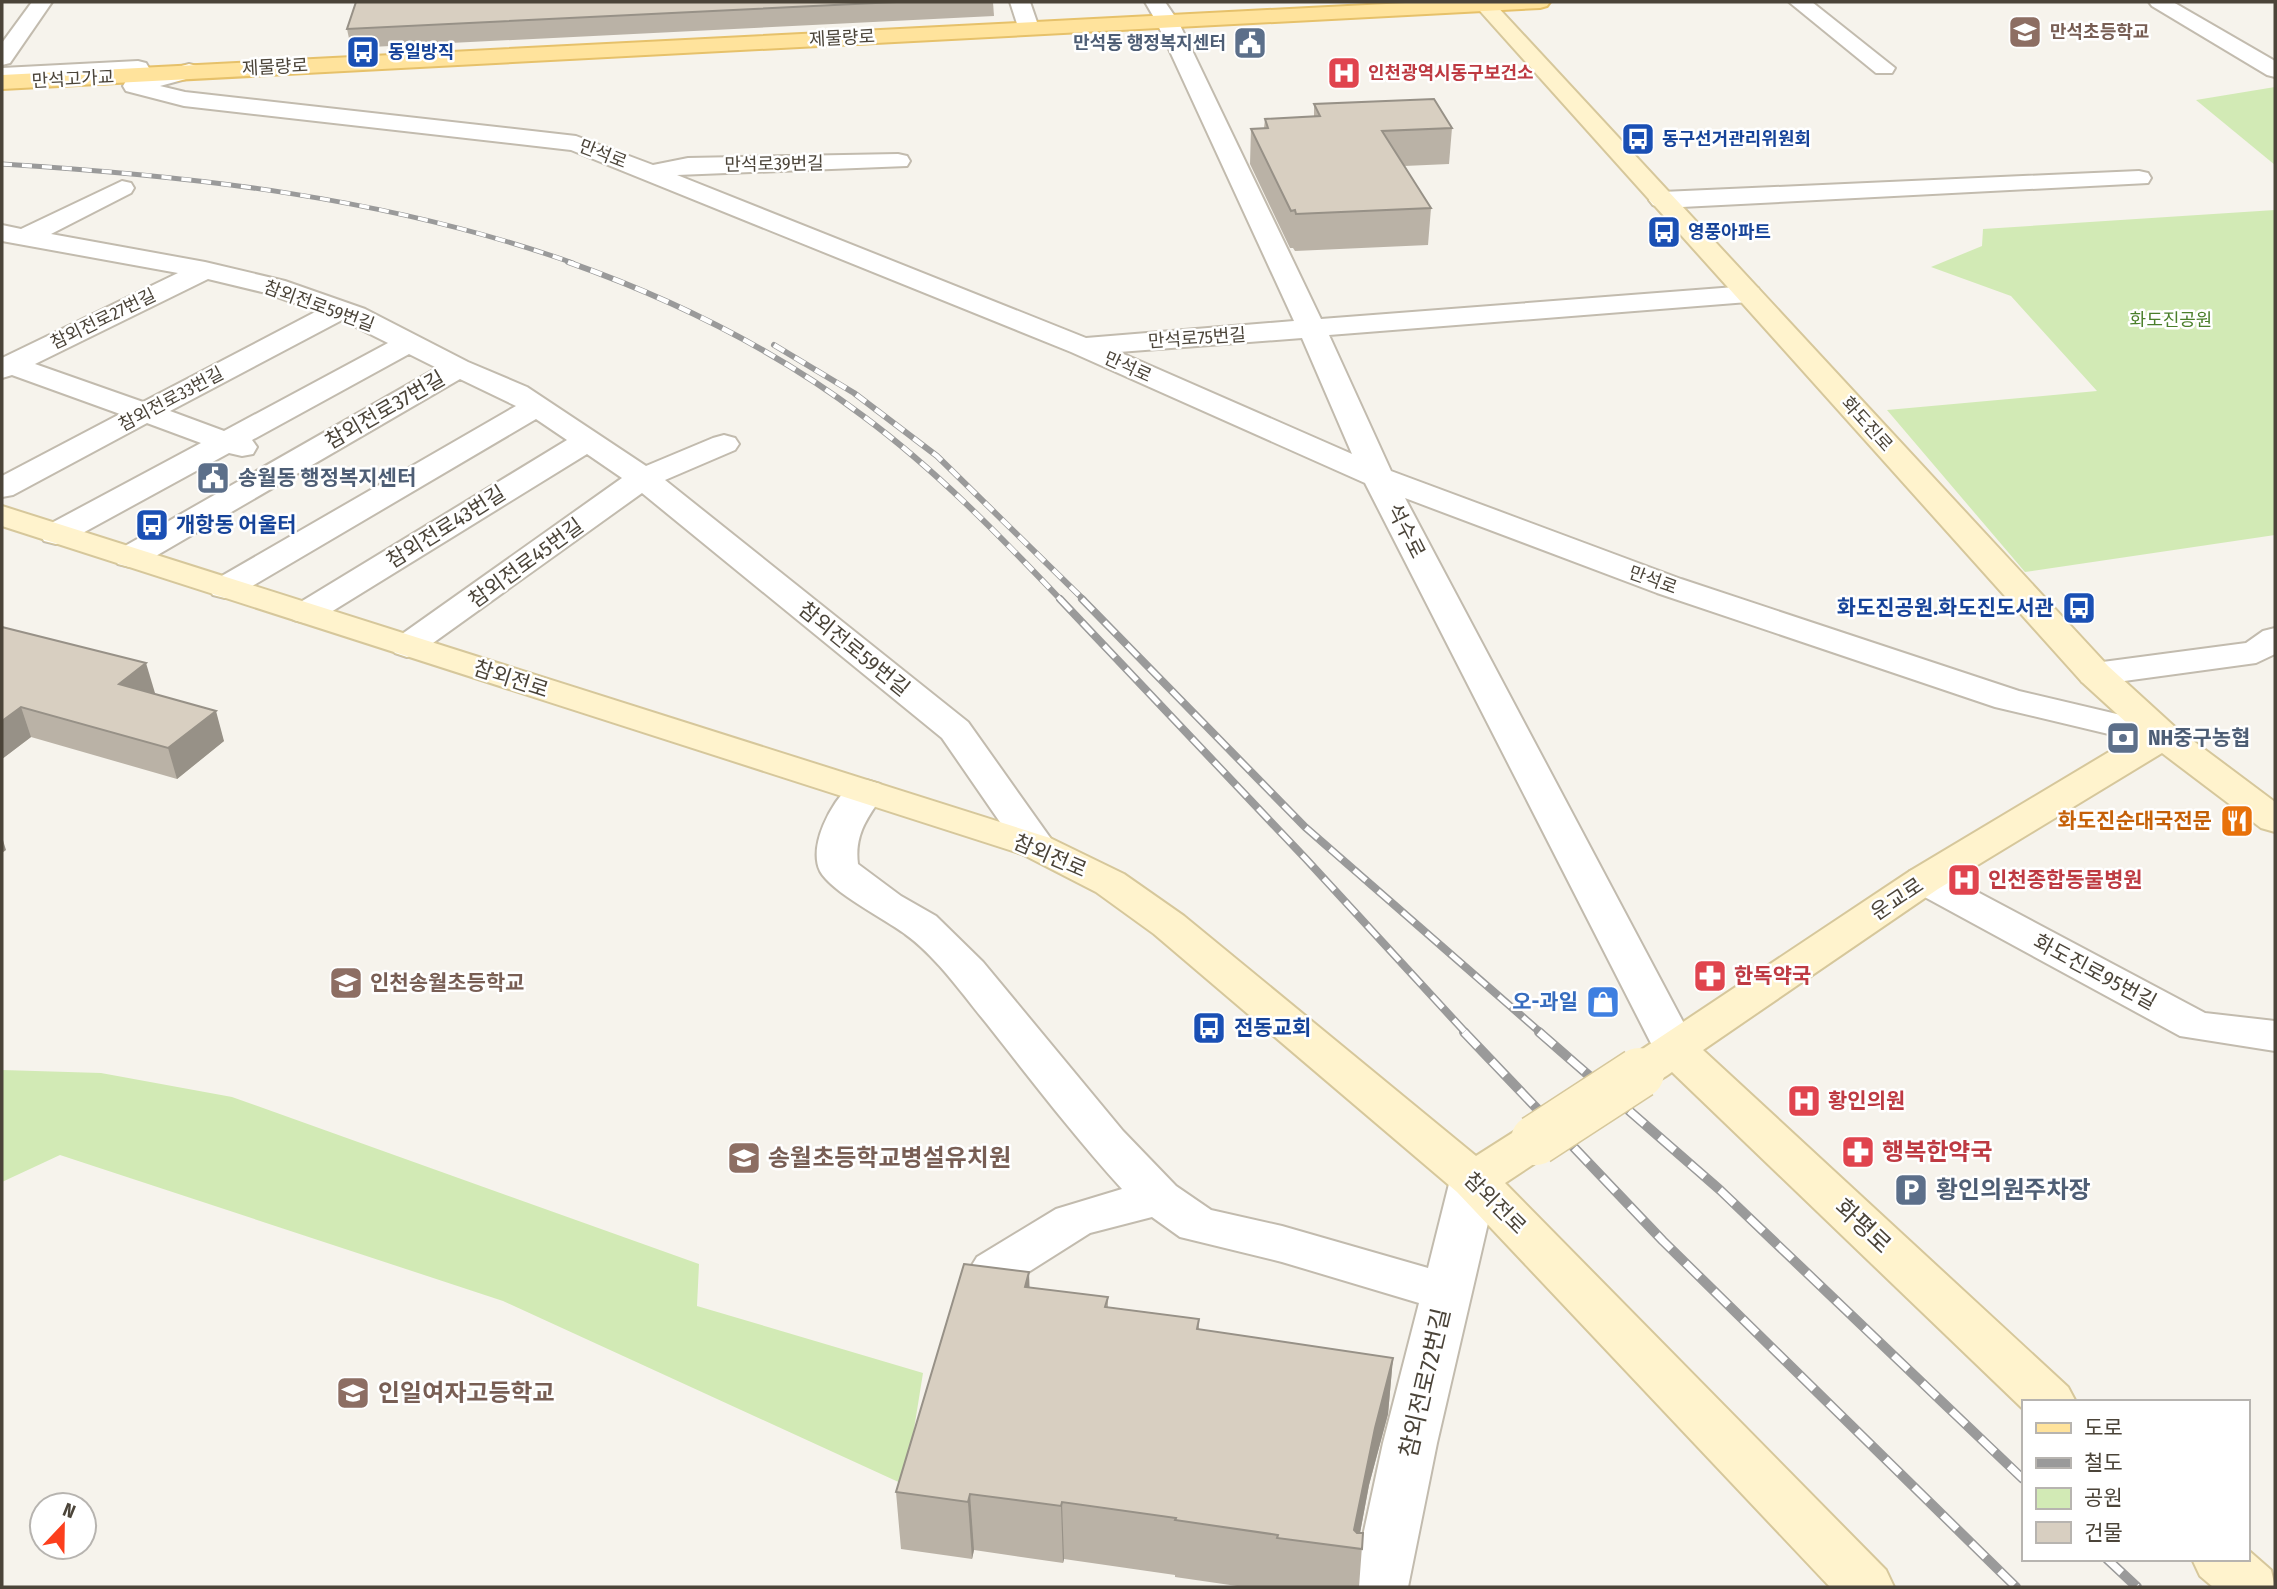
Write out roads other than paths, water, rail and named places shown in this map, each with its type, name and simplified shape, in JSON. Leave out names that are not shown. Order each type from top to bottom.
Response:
[{"type":"main road","name":"제물량로","points":[[190,71],[1028,28],[1161,11],[1540,2]]},
{"type":"street","points":[[2,58],[42,2]]},
{"type":"street","points":[[1020,2],[1028,28]]},
{"type":"street","points":[[1799,2],[1884,68]]},
{"type":"street","points":[[2159,2],[2275,69]]},
{"type":"street","name":"화도진로","points":[[1484,3],[2095,674],[2163,736],[2274,818]]},
{"type":"street","name":"석수로","points":[[1161,11],[1312,329],[1378,477],[1657,1062]]},
{"type":"street","points":[[2,22],[29,21]]},
{"type":"street","points":[[2237,47],[2275,45]]},
{"type":"street","points":[[3,87],[139,68],[190,71]]},
{"type":"street","points":[[3,87],[139,81],[190,71]]},
{"type":"street","name":"만석로","points":[[139,81],[184,99],[576,143],[1081,346],[1378,477],[1669,586],[2008,699],[2163,736]]},
{"type":"street","name":"만석로39번길","points":[[650,173],[688,165],[898,161]]},
{"type":"street","points":[[1662,200],[2138,178]]},
{"type":"street","points":[[13,235],[122,188]]},
{"type":"street","name":"참외전로59번길","points":[[13,235],[205,270],[275,287],[339,310],[458,368],[517,393],[643,478],[955,730],[1036,846]]},
{"type":"street","name":"참외전로27번길","points":[[6,367],[205,270]]},
{"type":"street","name":"만석로75번길","points":[[1081,346],[1748,294]]},
{"type":"street","name":"참외전로33번길","points":[[2,488],[339,310]]},
{"type":"street","points":[[57,534],[409,343]]},
{"type":"street","points":[[6,367],[293,463]]},
{"type":"street","name":"참외전로37번길","points":[[130,557],[458,368]]},
{"type":"street","points":[[225,587],[536,407]]},
{"type":"street","name":"참외전로43번길","points":[[306,613],[587,441]]},
{"type":"street","points":[[643,478],[724,444]]},
{"type":"street","name":"참외전로45번길","points":[[407,646],[643,478]]},
{"type":"street","name":"참외전로","points":[[2,516],[1036,846],[1110,883],[1169,925],[1474,1180],[1866,1587]]},
{"type":"street","points":[[2095,674],[2256,652],[2275,638]]},
{"type":"street","name":"운교로","points":[[1474,1180],[1657,1062],[1924,880],[2163,736]]},
{"type":"street","points":[[866,792],[839,829],[835,851],[839,869],[887,905],[921,925],[968,972],[1107,1143],[1159,1198],[1196,1224],[1282,1244],[1446,1292]]},
{"type":"street","name":"화도진로95번길","points":[[1924,880],[2195,1026],[2275,1036]]},
{"type":"street","name":"화평로","points":[[1657,1062],[2048,1400]]},
{"type":"street","name":"참외전로72번길","points":[[1380,1587],[1410,1443],[1474,1180]]},
{"type":"street","points":[[994,1270],[1073,1221],[1117,1207],[1159,1198]]},
{"type":"street","points":[[2222,1561],[2250,1587]]},
{"type":"railway","points":[[2,164],[219,183],[363,206],[504,241],[573,263]]},
{"type":"railway","points":[[568,262],[684,309],[758,348],[829,392],[916,458],[990,527],[1061,600]]},
{"type":"railway","points":[[774,345],[854,393],[937,456],[1084,600]]},
{"type":"railway","points":[[1060,599],[1466,1033]]},
{"type":"railway","points":[[1082,599],[1305,827],[1541,1033]]},
{"type":"railway","points":[[1464,1032],[1663,1241],[2016,1587]]},
{"type":"railway","points":[[1539,1032],[1720,1190],[2022,1478]]},
{"type":"railway","points":[[2109,1561],[2137,1587]]},
{"type":"place","name":"만석초등학교","points":[[2025,32]]},
{"type":"place","name":"만석동 행정복지센터","points":[[1250,43]]},
{"type":"place","name":"동일방직","points":[[363,52]]},
{"type":"place","name":"인천광역시동구보건소","points":[[1344,73]]},
{"type":"place","name":"동구선거관리위원회","points":[[1638,139]]},
{"type":"place","name":"영풍아파트","points":[[1664,232]]},
{"type":"place","name":"송월동 행정복지센터","points":[[213,478]]},
{"type":"place","name":"개항동 어울터","points":[[152,525]]},
{"type":"place","name":"화도진공원.화도진도서관","points":[[2079,608]]},
{"type":"place","name":"NH중구농협","points":[[2123,738]]},
{"type":"place","name":"화도진순대국전문","points":[[2237,821]]},
{"type":"place","name":"인천종합동물병원","points":[[1964,880]]},
{"type":"place","name":"한독약국","points":[[1710,976]]},
{"type":"place","name":"인천송월초등학교","points":[[346,983]]},
{"type":"place","name":"오-과일","points":[[1603,1002]]},
{"type":"place","name":"전동교회","points":[[1209,1028]]},
{"type":"place","name":"황인의원","points":[[1804,1101]]},
{"type":"place","name":"행복한약국","points":[[1858,1152]]},
{"type":"place","name":"송월초등학교병설유치원","points":[[744,1158]]},
{"type":"place","name":"황인의원주차장","points":[[1911,1190]]},
{"type":"place","name":"인일여자고등학교","points":[[353,1393]]},
{"type":"park label","name":"화도진공원","points":[[2171,320]]}]
